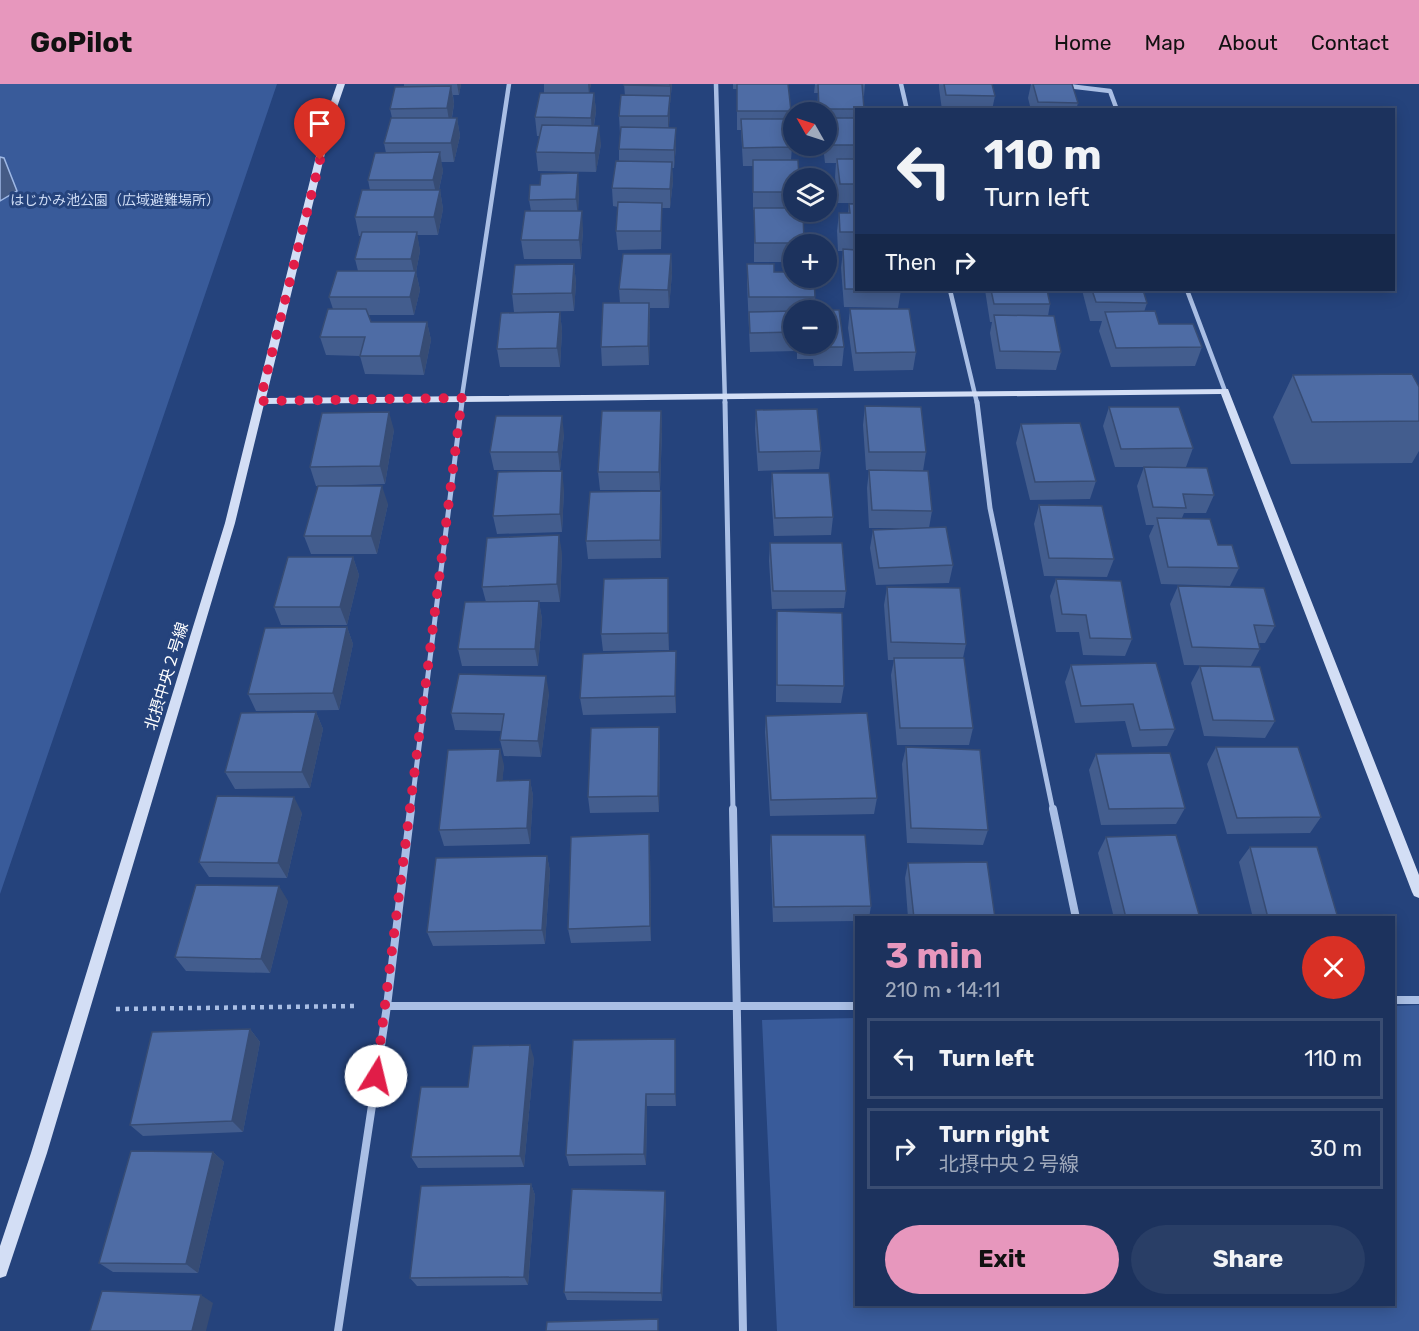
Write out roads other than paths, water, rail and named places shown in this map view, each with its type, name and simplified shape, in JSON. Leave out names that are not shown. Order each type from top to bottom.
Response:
[{"type":"street","name":"北摂中央２号線","points":[[0,1270],[39,1153],[230,523],[330,116],[341,84]]},
{"type":"street","points":[[338,1331],[387,1006],[462,398],[509,84]]},
{"type":"street","points":[[716,84],[725,396],[743,1331]]},
{"type":"street","points":[[901,84],[907,108]]},
{"type":"street","points":[[1059,85],[1110,92],[1116,108]]},
{"type":"street","points":[[950,291],[976,394],[990,508],[1076,916]]},
{"type":"street","points":[[1187,291],[1419,892]]},
{"type":"street","points":[[260,401],[1226,391]]},
{"type":"street","points":[[1395,1000],[1419,1000]]},
{"type":"street","points":[[387,1006],[855,1006]]},
{"type":"park label","name":"はじかみ池公園（広域避難場所）","points":[[115,200]]}]
